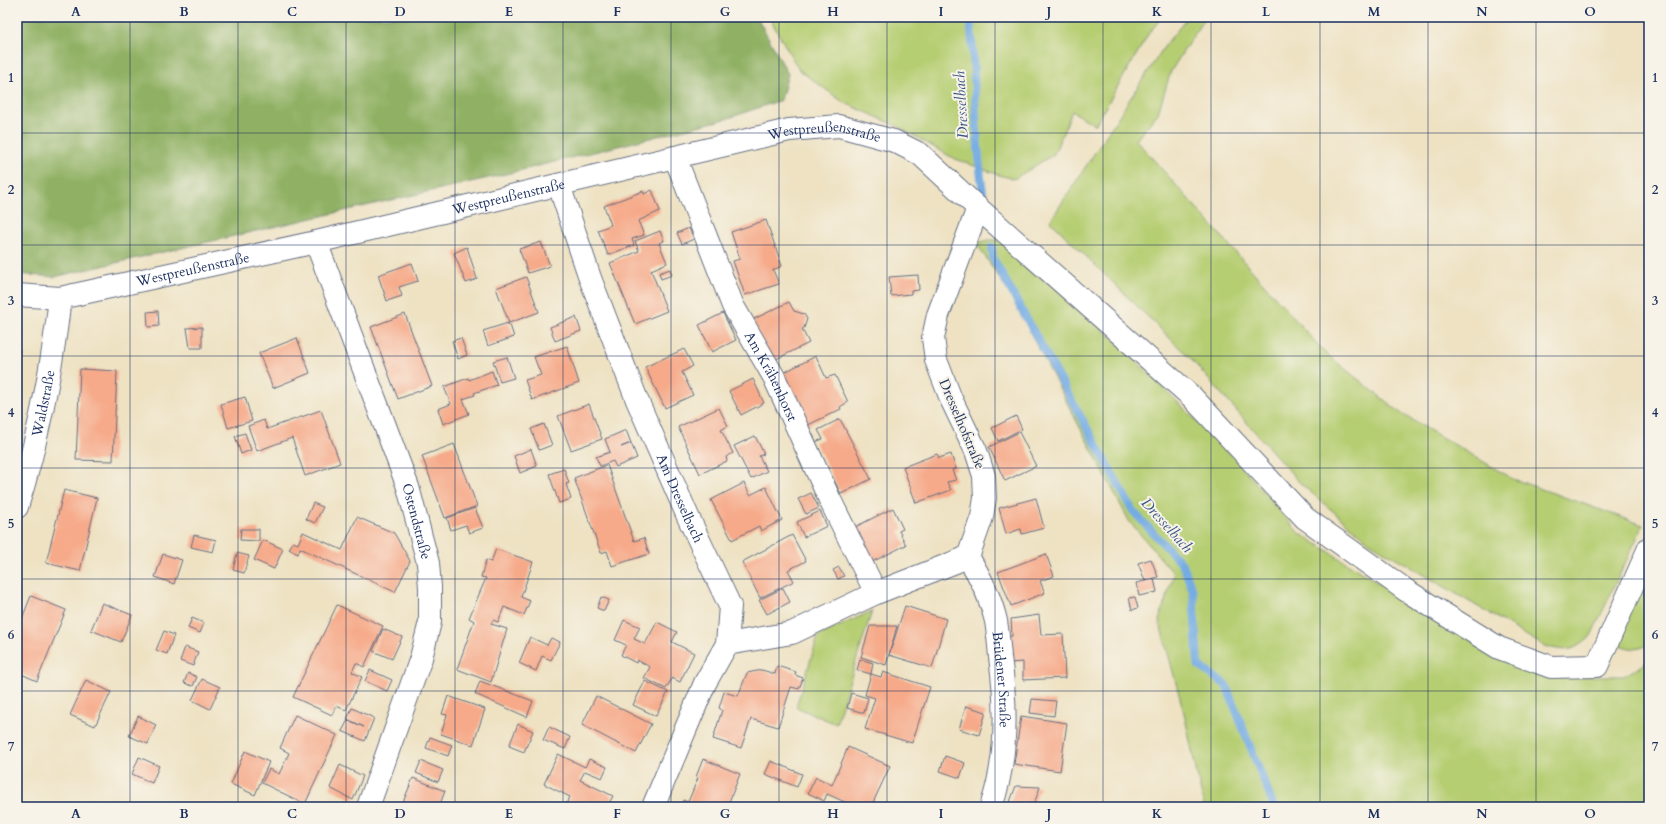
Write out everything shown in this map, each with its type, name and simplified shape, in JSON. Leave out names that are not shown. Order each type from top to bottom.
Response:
[{"type":"street","name":"Westpreußenstraße","points":[[17,295],[60,298],[316,242],[789,130],[839,126],[894,141],[920,154],[978,208],[1192,397],[1305,518],[1407,591],[1499,648],[1551,667],[1597,666],[1649,548]]},
{"type":"street","name":"Am Krähenhorst","points":[[675,157],[732,306],[774,377],[830,500],[876,593]]},
{"type":"street","name":"Am Dresselbach","points":[[559,185],[590,278],[638,400],[689,519],[730,606],[727,644],[705,683],[653,807]]},
{"type":"street","name":"Dresselhofstraße","points":[[968,557],[982,516],[985,498],[984,476],[976,451],[951,399],[936,360],[933,338],[938,315],[950,280],[978,208]]},
{"type":"street","name":"Ostendstraße","points":[[316,242],[408,487],[428,563],[435,618],[368,807]]},
{"type":"street","name":"Waldstraße","points":[[17,507],[28,471],[55,340],[60,298]]},
{"type":"street","points":[[727,644],[792,633],[876,593],[968,557]]},
{"type":"street","name":"Brüdener Straße","points":[[968,557],[979,574],[996,620],[1004,686],[1006,732],[997,789],[991,807]]},
{"type":"green space","points":[[17,17],[757,17],[788,74],[781,100],[726,119],[506,174],[54,277],[17,274]]},
{"type":"green space","points":[[769,17],[1162,17],[1149,33],[1095,125],[1072,111],[1054,154],[1014,179],[953,158],[897,126],[843,102],[799,70]]},
{"type":"green space","points":[[1188,17],[1205,17],[1171,71],[1158,113],[1136,140],[1325,353],[1402,414],[1513,479],[1643,525],[1591,636],[1579,645],[1574,648],[1564,650],[1544,646],[1369,542],[1300,483],[1190,358],[1050,221],[1166,44]]},
{"type":"green space","points":[[989,240],[1002,240],[1121,346],[1236,460],[1298,532],[1410,603],[1546,676],[1624,676],[1649,661],[1649,807],[1204,807],[1184,713],[1159,620],[1174,574],[1129,521],[1009,292],[976,243]]},
{"type":"green space","points":[[1649,562],[1649,644],[1641,648],[1627,648],[1619,645],[1619,629]]},
{"type":"green space","points":[[872,611],[836,724],[796,707],[818,636]]},
{"type":"building","points":[[652,190],[660,211],[638,221],[644,235],[632,239],[634,245],[608,255],[598,230],[611,225],[604,206],[643,191],[644,194]]},
{"type":"building","points":[[766,220],[782,266],[773,270],[779,284],[745,295],[733,261],[740,259],[731,232]]},
{"type":"building","points":[[689,228],[694,239],[682,244],[677,233]]},
{"type":"building","points":[[660,231],[664,241],[659,243],[667,263],[651,270],[667,311],[635,324],[610,263],[639,251],[635,241]]},
{"type":"building","points":[[541,242],[550,266],[528,273],[519,249]]},
{"type":"building","points":[[467,247],[477,279],[466,283],[454,253]]},
{"type":"building","points":[[412,263],[418,281],[399,287],[402,296],[387,301],[378,275]]},
{"type":"building","points":[[670,269],[672,275],[661,279],[659,273]]},
{"type":"building","points":[[918,275],[919,290],[911,291],[911,294],[891,296],[889,277]]},
{"type":"building","points":[[526,277],[539,312],[509,323],[496,288]]},
{"type":"building","points":[[789,302],[794,311],[804,314],[807,319],[804,328],[802,329],[809,343],[772,361],[752,320]]},
{"type":"building","points":[[158,311],[159,326],[148,327],[147,312]]},
{"type":"building","points":[[723,313],[736,340],[712,352],[699,325]]},
{"type":"building","points":[[405,314],[432,386],[398,399],[371,327]]},
{"type":"building","points":[[576,317],[581,331],[555,341],[550,327]]},
{"type":"building","points":[[508,323],[514,337],[488,346],[483,331]]},
{"type":"building","points":[[202,327],[202,348],[190,348],[187,328]]},
{"type":"building","points":[[297,338],[310,373],[273,388],[259,353]]},
{"type":"building","points":[[461,338],[467,355],[458,359],[452,341]]},
{"type":"building","points":[[567,346],[579,383],[532,400],[525,380],[541,375],[534,357]]},
{"type":"building","points":[[684,349],[693,366],[682,372],[693,395],[665,408],[645,367]]},
{"type":"building","points":[[17,350],[20,350],[18,363],[17,363]]},
{"type":"building","points":[[816,356],[826,378],[835,375],[848,402],[840,407],[841,409],[804,427],[779,375]]},
{"type":"building","points":[[507,357],[514,378],[500,382],[493,361]]},
{"type":"building","points":[[80,369],[117,371],[113,461],[76,460]]},
{"type":"building","points":[[492,371],[497,385],[474,393],[475,395],[463,399],[469,414],[443,424],[438,409],[451,404],[444,387],[468,378],[469,380]]},
{"type":"building","points":[[753,379],[764,403],[741,415],[729,391]]},
{"type":"building","points":[[245,397],[252,421],[228,428],[221,404]]},
{"type":"building","points":[[589,404],[602,439],[571,450],[558,416]]},
{"type":"building","points":[[719,408],[728,426],[721,430],[733,453],[726,457],[727,461],[700,474],[678,427]]},
{"type":"building","points":[[321,410],[340,463],[305,476],[292,438],[257,451],[248,426],[264,420],[267,429]]},
{"type":"building","points":[[1016,416],[1022,429],[998,441],[992,428]]},
{"type":"building","points":[[840,419],[871,479],[841,494],[815,442],[823,439],[818,430]]},
{"type":"building","points":[[544,424],[552,445],[539,450],[531,429]]},
{"type":"building","points":[[626,430],[637,458],[616,467],[613,461],[600,466],[596,457],[610,452],[605,439]]},
{"type":"building","points":[[1019,432],[1036,466],[1005,481],[989,447]]},
{"type":"building","points":[[245,433],[251,450],[241,454],[235,436]]},
{"type":"building","points":[[755,436],[764,454],[759,456],[767,471],[751,479],[734,446]]},
{"type":"building","points":[[454,444],[477,506],[445,518],[422,456]]},
{"type":"building","points":[[531,449],[537,466],[520,473],[514,456]]},
{"type":"building","points":[[937,454],[939,458],[951,454],[956,469],[952,470],[956,480],[947,482],[951,490],[916,503],[903,467]]},
{"type":"building","points":[[607,465],[634,541],[644,538],[649,554],[612,566],[607,551],[601,553],[574,478]]},
{"type":"building","points":[[564,469],[569,483],[566,484],[571,499],[559,503],[549,474]]},
{"type":"building","points":[[744,483],[750,495],[766,487],[782,520],[761,531],[759,526],[732,540],[711,500]]},
{"type":"building","points":[[64,490],[97,498],[80,571],[46,563]]},
{"type":"building","points":[[811,493],[819,508],[806,514],[798,499]]},
{"type":"building","points":[[1036,498],[1044,528],[1022,534],[1021,529],[1006,534],[999,508]]},
{"type":"building","points":[[313,503],[323,507],[315,523],[306,519]]},
{"type":"building","points":[[475,508],[483,528],[469,533],[466,525],[451,530],[447,518]]},
{"type":"building","points":[[893,508],[903,529],[899,531],[906,545],[872,562],[855,527]]},
{"type":"building","points":[[820,511],[827,526],[804,537],[797,522]]},
{"type":"building","points":[[357,517],[394,533],[410,561],[395,592],[300,548],[298,554],[289,549],[293,542],[298,544],[303,532],[342,550]]},
{"type":"building","points":[[241,529],[259,529],[259,541],[240,540]]},
{"type":"building","points":[[194,535],[216,540],[213,552],[191,547]]},
{"type":"building","points":[[792,535],[806,561],[788,570],[794,581],[760,598],[742,562]]},
{"type":"building","points":[[263,540],[283,549],[274,569],[254,560]]},
{"type":"building","points":[[496,549],[533,562],[521,597],[530,601],[524,615],[504,607],[498,622],[493,620],[491,624],[507,629],[491,682],[457,669],[474,621],[469,618],[486,578],[481,577],[486,560],[491,562]]},
{"type":"building","points":[[237,553],[249,556],[244,573],[233,570]]},
{"type":"building","points":[[163,554],[182,560],[174,584],[155,577]]},
{"type":"building","points":[[1046,554],[1054,576],[1040,581],[1045,593],[1011,606],[998,572]]},
{"type":"building","points":[[1151,559],[1158,577],[1145,581],[1138,563]]},
{"type":"building","points":[[839,567],[844,576],[838,579],[833,570]]},
{"type":"building","points":[[1154,579],[1157,592],[1139,596],[1136,583]]},
{"type":"building","points":[[783,588],[790,602],[767,614],[759,600]]},
{"type":"building","points":[[31,596],[66,610],[37,681],[17,672],[17,631]]},
{"type":"building","points":[[601,597],[609,600],[604,611],[597,608]]},
{"type":"building","points":[[1135,597],[1138,608],[1132,610],[1129,598]]},
{"type":"building","points":[[102,603],[132,615],[121,642],[91,630]]},
{"type":"building","points":[[337,605],[383,626],[364,667],[356,663],[352,672],[362,677],[346,710],[336,706],[332,715],[293,697]]},
{"type":"building","points":[[905,606],[946,619],[932,668],[889,655]]},
{"type":"building","points":[[1039,615],[1041,635],[1063,634],[1065,678],[1023,680],[1023,662],[1009,663],[1008,637],[1012,636],[1011,619]]},
{"type":"building","points":[[192,618],[204,623],[200,633],[188,628]]},
{"type":"building","points":[[624,620],[640,627],[634,639],[645,644],[657,622],[677,632],[672,642],[694,653],[680,682],[672,678],[666,689],[644,678],[650,667],[637,660],[636,663],[621,655],[626,645],[615,640]]},
{"type":"building","points":[[870,626],[897,626],[886,665],[861,657]]},
{"type":"building","points":[[383,629],[402,637],[392,659],[373,651]]},
{"type":"building","points":[[164,631],[174,635],[167,654],[156,650]]},
{"type":"building","points":[[530,637],[547,645],[551,638],[560,642],[551,660],[542,656],[536,671],[519,663]]},
{"type":"building","points":[[185,647],[198,652],[193,666],[180,661]]},
{"type":"building","points":[[860,659],[873,663],[871,674],[857,670]]},
{"type":"building","points":[[777,666],[796,672],[795,675],[803,678],[799,689],[791,687],[778,727],[751,719],[741,748],[713,739],[722,710],[719,708],[724,692],[738,696],[747,673],[762,670],[775,674]]},
{"type":"building","points":[[370,670],[392,680],[387,691],[365,681]]},
{"type":"building","points":[[883,672],[930,687],[912,743],[865,729],[875,698],[865,695],[871,674],[881,677]]},
{"type":"building","points":[[188,673],[197,677],[193,686],[184,683]]},
{"type":"building","points":[[202,679],[220,687],[210,709],[192,700]]},
{"type":"building","points":[[86,680],[111,692],[95,726],[70,715]]},
{"type":"building","points":[[480,681],[533,701],[527,717],[475,694]]},
{"type":"building","points":[[645,681],[668,692],[656,716],[633,705]]},
{"type":"building","points":[[851,693],[868,698],[864,713],[847,708]]},
{"type":"building","points":[[448,696],[485,709],[473,745],[441,734],[447,715],[442,714]]},
{"type":"building","points":[[596,696],[651,724],[636,753],[582,725]]},
{"type":"building","points":[[1032,699],[1056,701],[1054,716],[1030,713]]},
{"type":"building","points":[[966,706],[986,712],[979,735],[959,729]]},
{"type":"building","points":[[352,708],[374,718],[365,741],[342,731],[348,720],[364,727],[347,719]]},
{"type":"building","points":[[295,715],[337,735],[305,804],[262,783],[269,769],[279,774],[289,753],[280,748]]},
{"type":"building","points":[[138,716],[156,725],[148,744],[129,736]]},
{"type":"building","points":[[1021,716],[1067,723],[1060,771],[1014,764]]},
{"type":"building","points":[[518,724],[533,731],[524,752],[509,746]]},
{"type":"building","points":[[549,727],[570,737],[565,749],[543,740]]},
{"type":"building","points":[[430,737],[452,745],[448,756],[426,748]]},
{"type":"building","points":[[848,747],[890,766],[871,807],[856,807],[827,794],[824,801],[808,793],[816,777],[832,785]]},
{"type":"building","points":[[245,751],[269,762],[255,795],[231,784]]},
{"type":"building","points":[[558,754],[585,767],[589,759],[607,767],[602,778],[585,771],[580,780],[613,796],[607,807],[571,807],[566,804],[570,797],[544,784]]},
{"type":"building","points":[[945,756],[965,763],[960,778],[940,771]]},
{"type":"building","points":[[139,757],[159,766],[152,783],[132,774]]},
{"type":"building","points":[[703,759],[740,774],[727,807],[680,807],[683,800],[688,802],[698,778],[696,777]]},
{"type":"building","points":[[421,761],[443,770],[438,782],[416,773]]},
{"type":"building","points":[[771,761],[802,774],[797,787],[765,774]]},
{"type":"building","points":[[340,765],[363,776],[353,800],[330,788]]},
{"type":"building","points":[[413,778],[445,791],[439,807],[401,807]]},
{"type":"building","points":[[1016,786],[1040,787],[1033,807],[1008,807]]},
{"type":"building","points":[[104,802],[116,807],[101,807]]},
{"type":"waterway","name":"Dresselbach","points":[[970,17],[978,148],[983,192]]},
{"type":"waterway","name":"Dresselbach","points":[[992,247],[993,258],[1133,511],[1183,565],[1193,591],[1198,665],[1226,685],[1274,807]]}]
